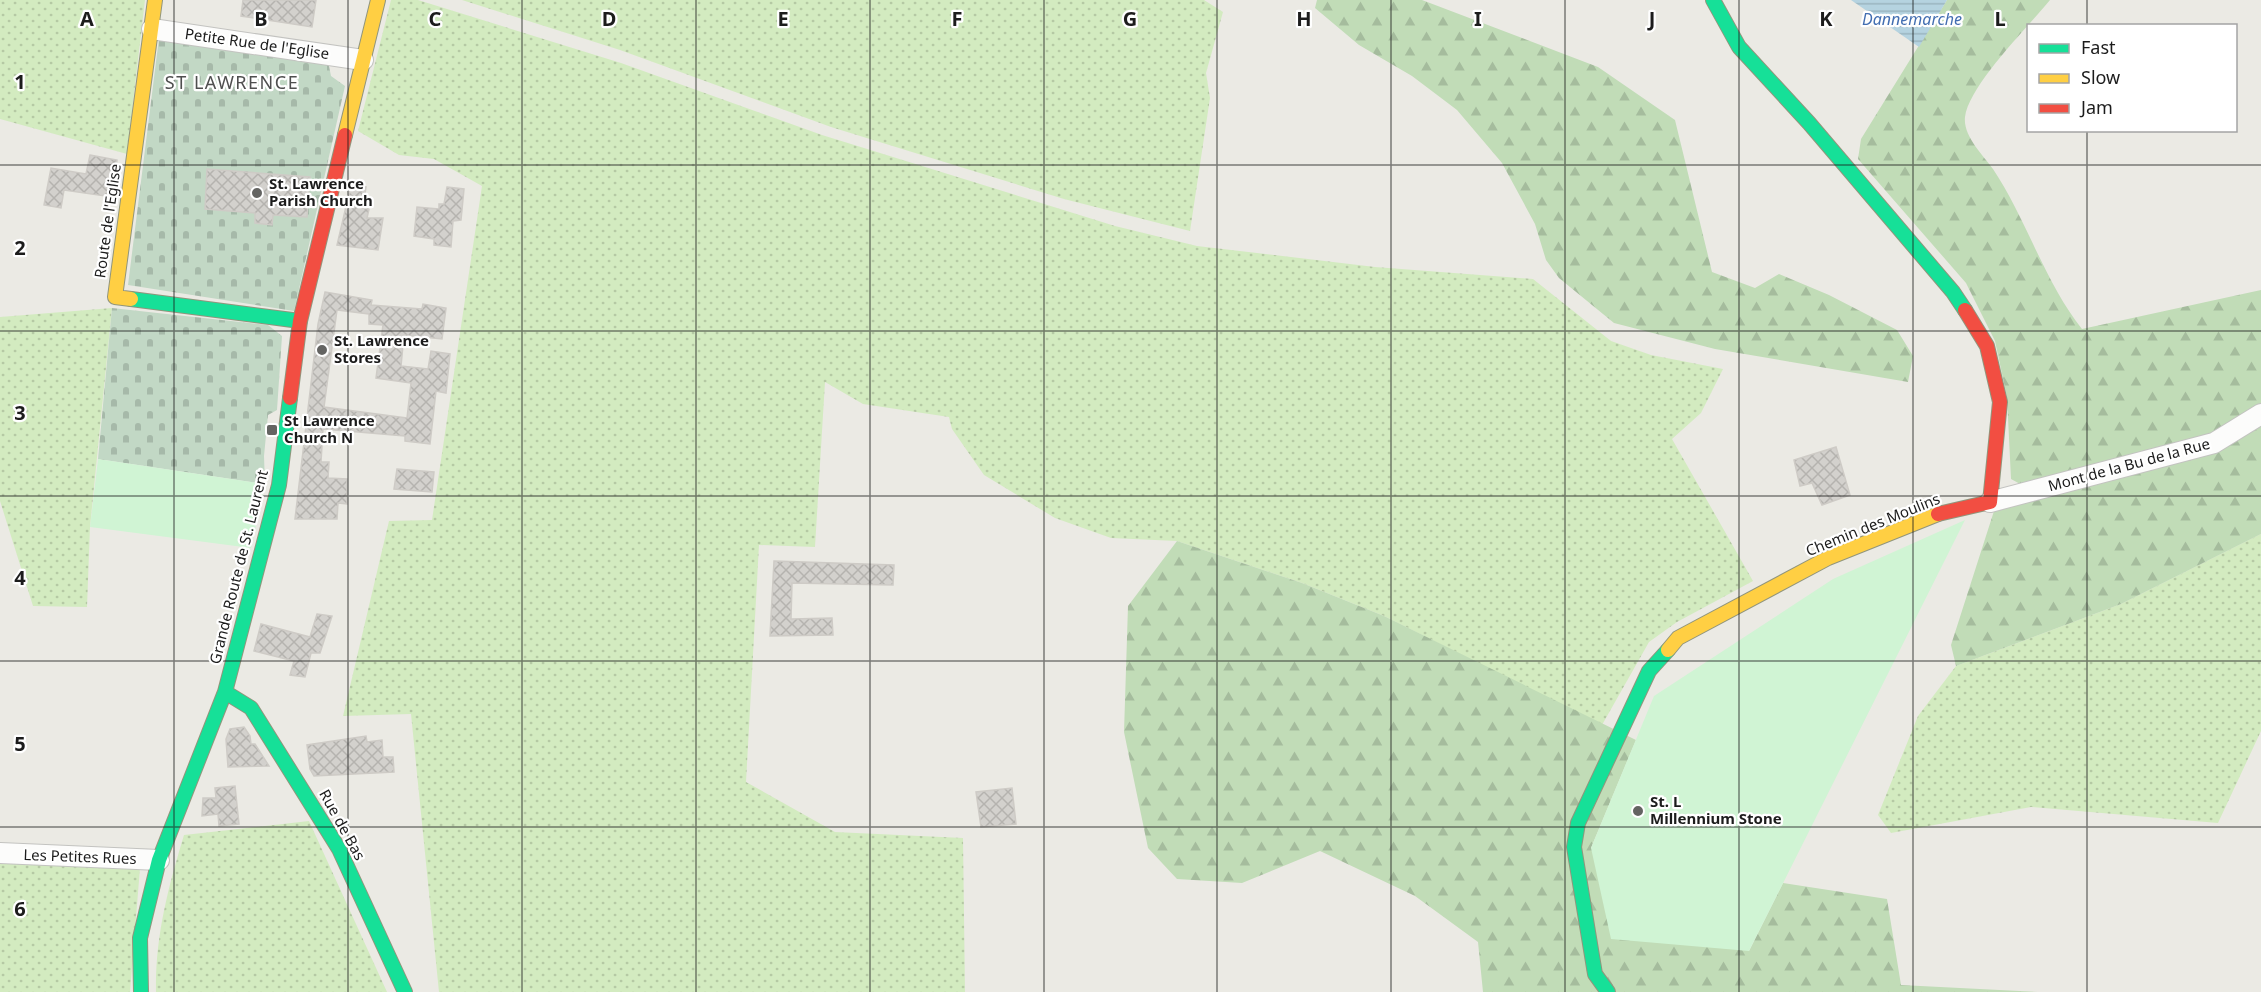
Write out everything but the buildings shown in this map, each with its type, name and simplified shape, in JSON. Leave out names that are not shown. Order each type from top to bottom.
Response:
[{"type":"street","name":"Route de l'Eglise","points":[[155,0],[115,297],[300,321]]},
{"type":"street","name":"Grande Route de St. Laurent","points":[[141,992],[140,938],[159,860],[225,692],[279,485],[300,321],[378,0]]},
{"type":"street","points":[[1713,0],[1739,47],[1809,123],[1953,292],[1987,346],[2000,402],[1990,502]]},
{"type":"street","name":"Petite Rue de l'Eglise","points":[[152,29],[363,60]]},
{"type":"street","name":"Mont de la Bu de la Rue","points":[[1990,502],[2214,443],[2261,414]]},
{"type":"street","name":"Chemin des Moulins","points":[[1608,992],[1595,974],[1574,847],[1578,823],[1649,671],[1678,639],[1828,558],[1936,515],[1990,502]]},
{"type":"street","name":"Rue de Bas","points":[[225,692],[251,708],[294,773],[339,849],[405,992]]},
{"type":"street","name":"Les Petites Rues","points":[[0,853],[159,860]]},
{"type":"green space","points":[[0,0],[145,0],[127,154],[0,119]]},
{"type":"green space","points":[[391,0],[418,0],[621,63],[822,135],[1115,226],[1197,246],[1375,267],[1533,279],[1611,341],[1651,355],[1723,369],[1701,413],[1672,439],[1753,581],[1677,622],[1649,642],[1602,725],[1384,616],[1302,583],[1177,541],[1111,538],[1055,518],[984,475],[952,429],[949,417],[863,404],[825,382],[815,547],[759,545],[746,782],[835,832],[963,838],[965,992],[439,992],[411,714],[343,716],[389,521],[432,520],[482,186],[434,159],[399,155],[358,131]]},
{"type":"green space","points":[[462,0],[1204,0],[1223,12],[1206,73],[1210,98],[1190,231],[1064,199],[831,127],[620,50]]},
{"type":"green space","points":[[1317,0],[1422,0],[1598,67],[1675,120],[1712,272],[1755,288],[1779,274],[1829,295],[1897,330],[1913,356],[1908,382],[1715,349],[1614,323],[1559,278],[1546,260],[1535,224],[1502,163],[1457,110],[1412,76],[1359,45],[1315,8]]},
{"type":"green space","points":[[1947,0],[2050,0],[2027,24],[1977,89],[1965,117],[1970,138],[2005,189],[2057,291],[2082,329],[2261,290],[2261,405],[2212,434],[2022,485],[2011,479],[2007,397],[1995,341],[1966,283],[1858,159],[1861,139]]},
{"type":"green space","points":[[159,38],[328,61],[331,76],[345,86],[294,311],[128,285]]},
{"type":"green space","points":[[112,308],[90,527],[87,607],[33,606],[0,501],[0,317]]},
{"type":"green space","points":[[112,308],[268,325],[282,336],[277,410],[268,415],[264,456],[265,484],[98,459]]},
{"type":"green space","points":[[2261,420],[2261,534],[2121,604],[1956,666],[1951,645],[1994,511]]},
{"type":"green space","points":[[98,459],[265,484],[251,548],[90,527]]},
{"type":"green space","points":[[1965,520],[1749,951],[1611,939],[1591,848],[1654,696],[1833,579]]},
{"type":"green space","points":[[2261,534],[2261,731],[2218,823],[2031,807],[1891,833],[1878,815],[1918,716],[1956,666],[2121,604]]},
{"type":"green space","points":[[1177,541],[1302,583],[1384,616],[1636,740],[1591,848],[1749,951],[1783,883],[1887,899],[1901,985],[2038,992],[1483,992],[1478,942],[1415,896],[1320,851],[1242,883],[1177,879],[1148,848],[1124,732],[1128,606]]},
{"type":"green space","points":[[309,821],[387,992],[156,992],[160,932],[184,835]]},
{"type":"green space","points":[[0,861],[140,868],[130,992],[0,992]]},
{"type":"water","name":"Dannemarche","points":[[1851,0],[1947,0],[1919,47]]},
{"type":"traffic: fast","points":[[1713,0],[1739,47],[1809,123],[1953,292],[1965,310]]},
{"type":"traffic: fast","points":[[131,299],[300,321]]},
{"type":"traffic: fast","points":[[141,992],[140,938],[159,860],[225,692],[279,485],[290,398]]},
{"type":"traffic: fast","points":[[1608,992],[1595,974],[1574,847],[1578,823],[1649,671],[1668,650]]},
{"type":"traffic: fast","points":[[225,692],[251,708],[339,849],[405,992]]},
{"type":"traffic: slow","points":[[131,299],[115,297],[155,0]]},
{"type":"traffic: slow","points":[[345,135],[378,0]]},
{"type":"traffic: slow","points":[[1668,650],[1678,638],[1828,558],[1938,514]]},
{"type":"traffic: jam","points":[[290,398],[300,321],[345,135]]},
{"type":"traffic: jam","points":[[1938,514],[1990,502],[2000,402],[1987,346],[1965,310]]},
{"type":"place","name":"St. Lawrence Parish Church","points":[[257,193]]},
{"type":"place","name":"St. Lawrence Stores","points":[[322,350]]},
{"type":"place","name":"St Lawrence Church N","points":[[272,430]]},
{"type":"place","name":"St. L Millennium Stone","points":[[1638,811]]},
{"type":"district","name":"ST LAWRENCE","points":[[232,83]]}]
